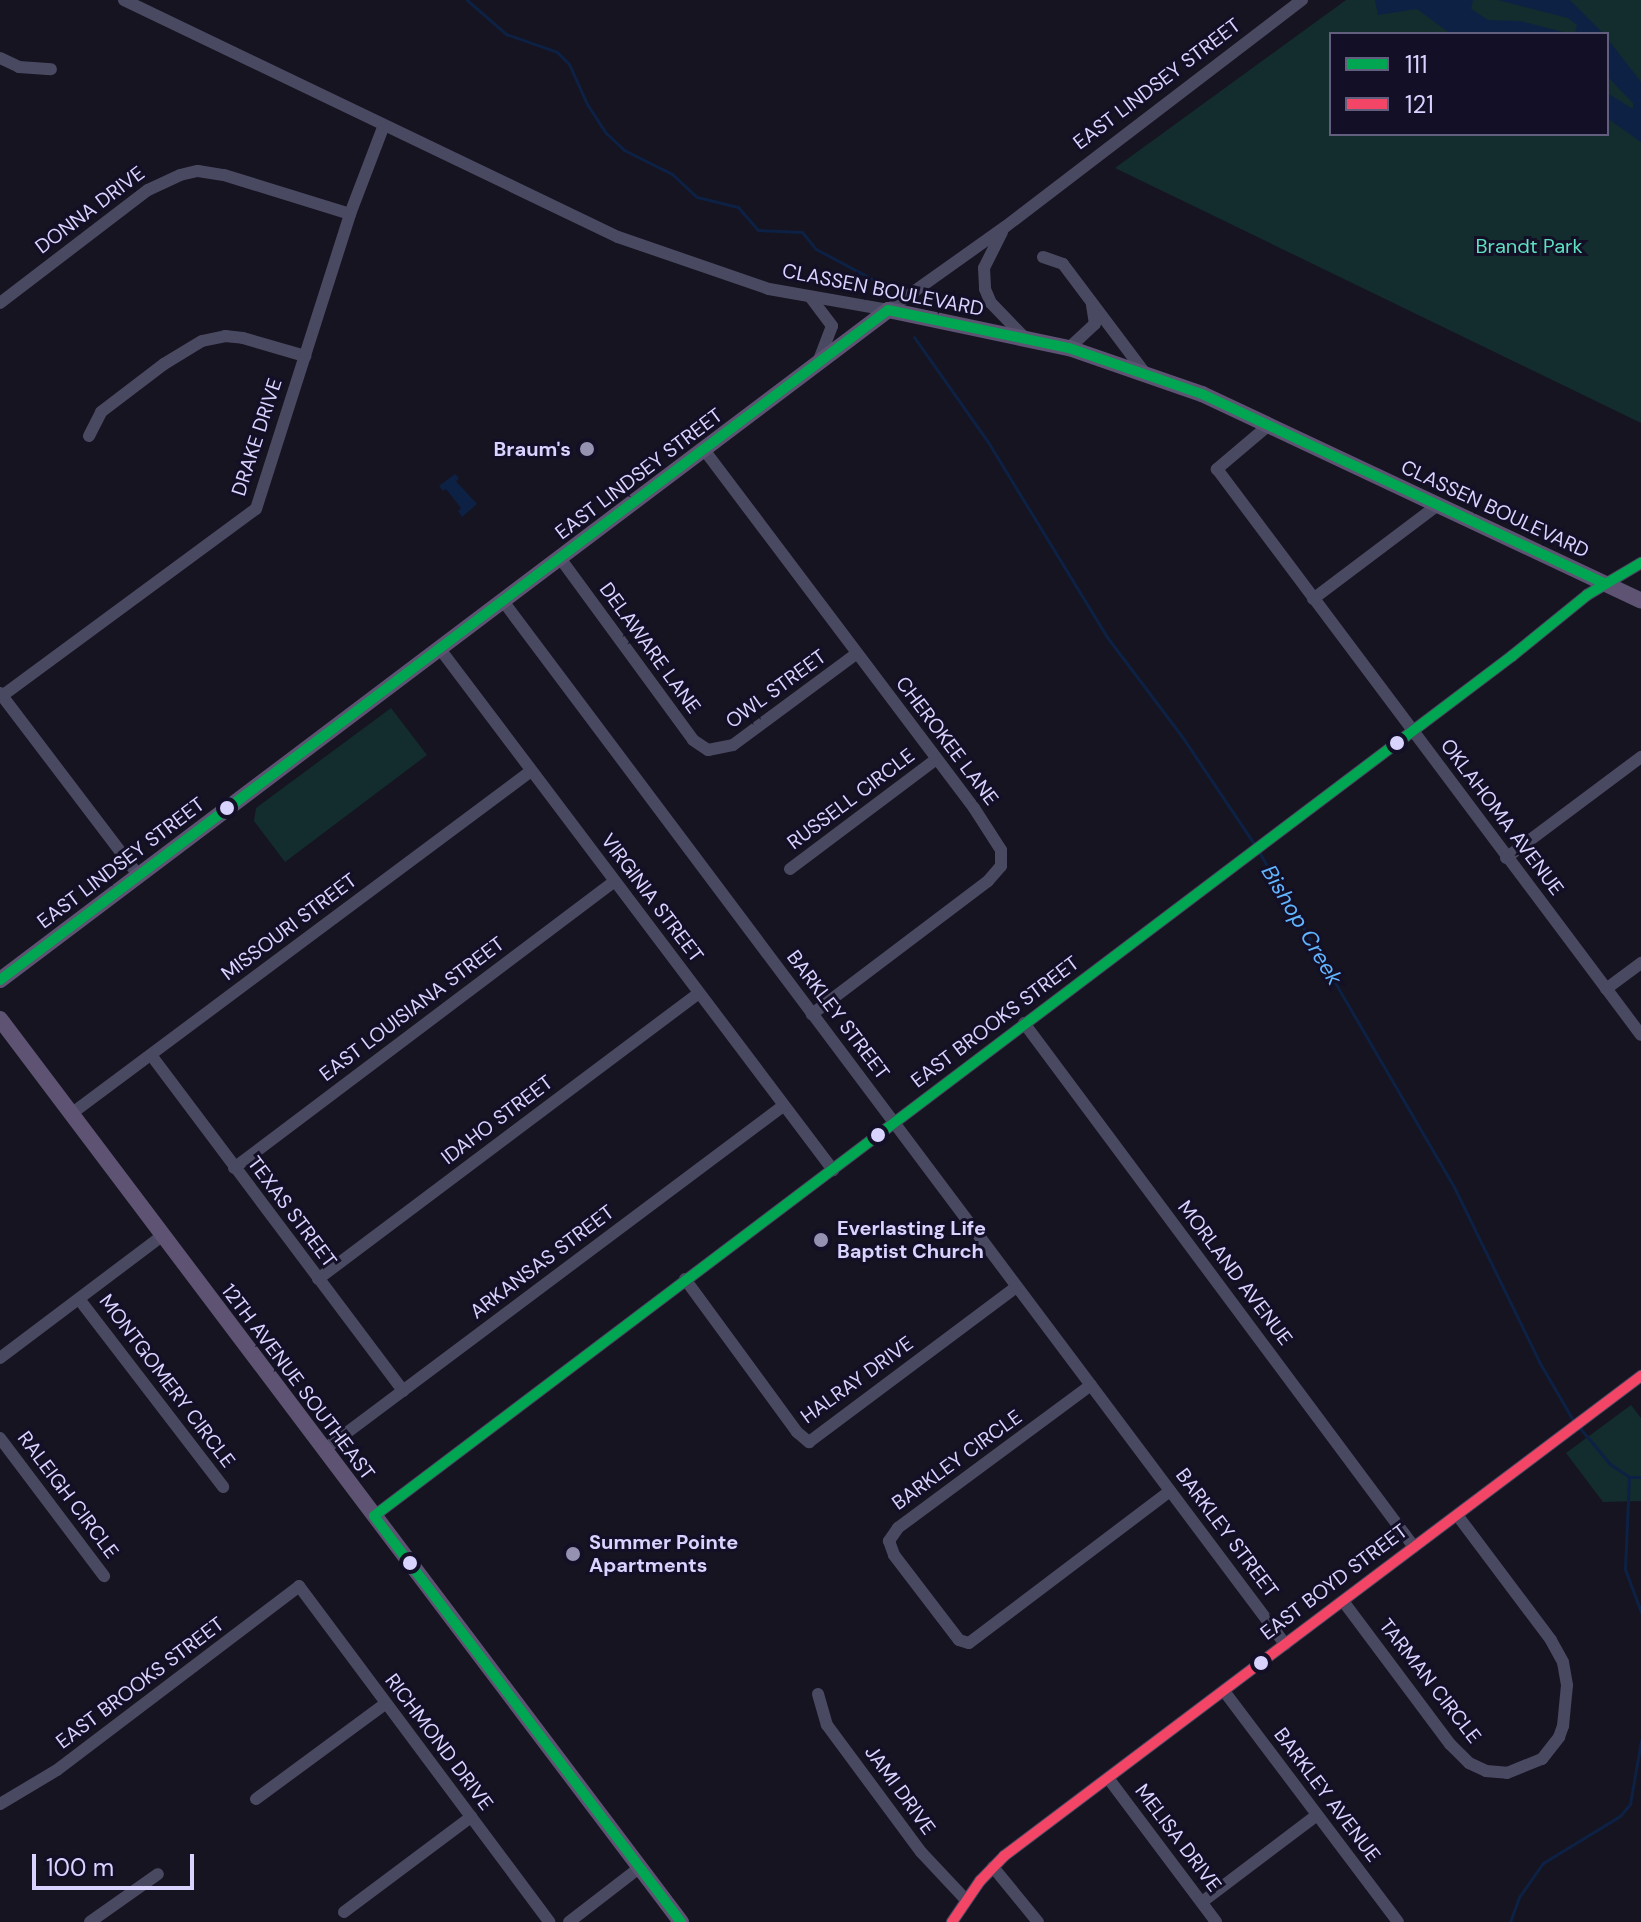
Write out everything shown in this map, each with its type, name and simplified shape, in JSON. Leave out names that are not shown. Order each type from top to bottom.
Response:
[{"type":"main road","name":"CLASSEN BOULEVARD","points":[[888,310],[1024,337],[1144,372],[1270,424],[1641,601]]},
{"type":"main road","name":"EAST LINDSEY STREET","points":[[0,980],[888,310]]},
{"type":"main road","name":"12TH AVENUE SOUTHEAST","points":[[0,1019],[681,1922]]},
{"type":"street","name":"CLASSEN BOULEVARD","points":[[124,0],[618,237],[746,282],[811,298],[888,310]]},
{"type":"street","name":"EAST LINDSEY STREET","points":[[888,310],[1005,227],[1302,0]]},
{"type":"street","points":[[0,58],[19,67],[51,69]]},
{"type":"street","name":"DRAKE DRIVE","points":[[1,695],[256,509],[350,214],[384,125]]},
{"type":"street","name":"DONNA DRIVE","points":[[0,303],[148,190],[180,175],[198,171],[224,175],[350,214]]},
{"type":"street","points":[[1005,227],[984,268],[983,282],[991,303],[1024,337]]},
{"type":"street","points":[[1043,257],[1063,264],[1144,372]]},
{"type":"street","points":[[811,298],[832,326],[818,361]]},
{"type":"street","points":[[1069,348],[1095,324],[1091,302]]},
{"type":"street","points":[[89,436],[101,412],[164,364],[202,341],[225,336],[243,338],[305,356]]},
{"type":"street","name":"OKLAHOMA AVENUE","points":[[1270,424],[1217,469],[1641,1035]]},
{"type":"street","name":"CHEROKEE LANE","points":[[705,451],[997,840],[1001,850],[1001,866],[988,881],[812,1014]]},
{"type":"street","points":[[1313,599],[1439,504]]},
{"type":"street","name":"DELAWARE LANE","points":[[560,558],[693,740],[716,751]]},
{"type":"street","name":"EAST BROOKS STREET","points":[[374,1516],[1413,731],[1571,607],[1641,563]]},
{"type":"street","points":[[1568,566],[1581,587],[1571,607]]},
{"type":"street","name":"BARKLEY STREET","points":[[503,601],[1285,1644]]},
{"type":"street","name":"VIRGINIA STREET","points":[[440,649],[833,1170]]},
{"type":"street","name":"OWL STREET","points":[[716,751],[740,741],[856,654]]},
{"type":"street","points":[[1,695],[139,876]]},
{"type":"street","points":[[1506,858],[1641,757]]},
{"type":"street","name":"RUSSELL CIRCLE","points":[[790,869],[935,760]]},
{"type":"street","name":"MISSOURI STREET","points":[[71,1114],[531,771]]},
{"type":"street","name":"EAST LOUISIANA STREET","points":[[234,1168],[614,882]]},
{"type":"street","points":[[1606,989],[1641,963]]},
{"type":"street","name":"IDAHO STREET","points":[[318,1279],[699,993]]},
{"type":"street","name":"MORLAND AVENUE","points":[[1024,1023],[1414,1547]]},
{"type":"street","name":"TEXAS STREET","points":[[151,1055],[403,1391]]},
{"type":"street","name":"ARKANSAS STREET","points":[[325,1449],[783,1106]]},
{"type":"street","points":[[0,1358],[163,1235]]},
{"type":"street","name":"HALRAY DRIVE","points":[[685,1279],[797,1432],[809,1442],[1016,1287]]},
{"type":"street","name":"MONTGOMERY CIRCLE","points":[[79,1299],[223,1487]]},
{"type":"street","name":"EAST BOYD STREET","points":[[952,1922],[993,1867],[1641,1376]]},
{"type":"street","name":"BARKLEY CIRCLE","points":[[1091,1385],[898,1528],[889,1541],[894,1555],[959,1640],[969,1643],[1170,1491]]},
{"type":"street","name":"RALEIGH CIRCLE","points":[[0,1438],[104,1576]]},
{"type":"street","name":"TARMAN CIRCLE","points":[[1343,1601],[1450,1744],[1469,1763],[1486,1771],[1507,1773],[1542,1759],[1559,1737],[1563,1726],[1567,1685],[1563,1662],[1551,1640],[1457,1515]]},
{"type":"street","name":"EAST BROOKS STREET","points":[[0,1804],[57,1770],[299,1586]]},
{"type":"street","name":"RICHMOND DRIVE","points":[[299,1586],[549,1922]]},
{"type":"street","name":"BARKLEY AVENUE","points":[[1224,1691],[1398,1922]]},
{"type":"street","name":"JAMI DRIVE","points":[[818,1694],[827,1725],[921,1852],[966,1900]]},
{"type":"street","points":[[256,1799],[385,1704]]},
{"type":"street","name":"MELISA DRIVE","points":[[1108,1778],[1216,1922]]},
{"type":"street","points":[[1202,1902],[1317,1815]]},
{"type":"street","points":[[344,1912],[471,1817]]},
{"type":"street","points":[[993,1867],[1038,1922]]},
{"type":"street","points":[[569,1922],[639,1868]]},
{"type":"street","points":[[90,1922],[158,1874]]},
{"type":"green space","name":"Brandt Park","points":[[1346,0],[1641,0],[1641,423],[1115,168]]},
{"type":"green space","points":[[391,708],[427,755],[285,862],[254,821],[256,808]]},
{"type":"green space","points":[[1631,1405],[1641,1418],[1641,1501],[1603,1502],[1566,1453]]},
{"type":"water","points":[[1375,0],[1473,0],[1471,9],[1488,20],[1520,21],[1563,32],[1448,32],[1417,9],[1378,15]]},
{"type":"water","points":[[1498,0],[1570,0],[1602,32],[1575,32],[1577,25],[1568,18]]},
{"type":"water","points":[[1609,41],[1641,82],[1641,142],[1609,119],[1609,94],[1633,109],[1633,103],[1609,78]]},
{"type":"water","points":[[455,474],[459,478],[456,481],[477,504],[462,517],[458,511],[461,508],[446,489],[443,491],[439,486]]},
{"type":"waterway","name":"Bishop Creek","points":[[467,0],[506,34],[557,52],[569,64],[587,104],[606,133],[624,150],[672,174],[697,197],[738,207],[758,230],[802,232],[816,249],[874,280]]},
{"type":"waterway","name":"Bishop Creek","points":[[914,337],[988,442],[1107,637],[1183,738],[1255,845]]},
{"type":"waterway","name":"Bishop Creek","points":[[1259,852],[1455,1189],[1541,1365],[1574,1422]]},
{"type":"waterway","name":"Bishop Creek","points":[[1579,1427],[1610,1464],[1629,1477],[1641,1477]]},
{"type":"waterway","points":[[1629,1477],[1625,1569],[1641,1612]]},
{"type":"waterway","points":[[1510,1922],[1519,1897],[1543,1863],[1620,1816],[1630,1804],[1641,1741]]},
{"type":"transit line","name":"111","points":[[0,980],[888,310],[1069,348],[1202,394],[1606,584]]},
{"type":"transit line","name":"111","points":[[681,1922],[374,1516],[1512,656],[1587,595],[1641,563]]},
{"type":"transit line","name":"121","points":[[952,1922],[980,1881],[1004,1856],[1641,1376]]},
{"type":"place","name":"Braum's","points":[[587,449]]},
{"type":"place","name":"Everlasting Life Baptist Church","points":[[821,1240]]},
{"type":"place","name":"Summer Pointe Apartments","points":[[573,1554]]}]
